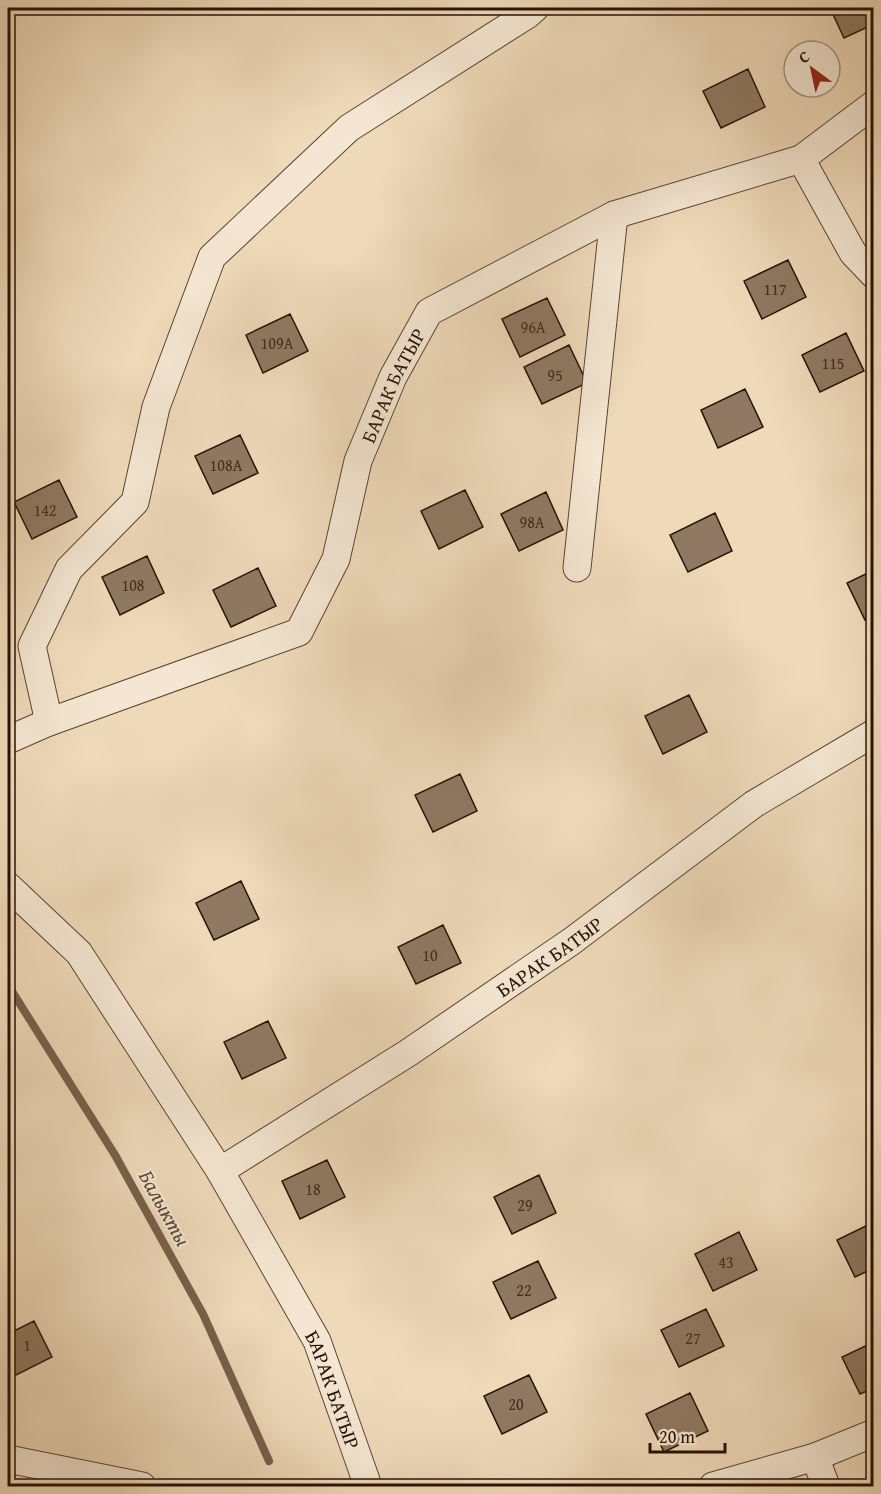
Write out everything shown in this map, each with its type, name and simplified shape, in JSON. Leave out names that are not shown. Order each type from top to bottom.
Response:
[{"type":"street","points":[[49,722],[32,646],[69,569],[135,502],[156,407],[212,257],[349,128],[535,8]]},
{"type":"street","name":"БАРАК БАТЫР","points":[[8,740],[49,722],[299,632],[336,559],[358,461],[393,377],[429,312],[614,214],[801,159],[873,104]]},
{"type":"street","points":[[801,159],[853,253],[873,274]]},
{"type":"street","points":[[577,568],[614,214]]},
{"type":"street","name":"БАРАК БАТЫР","points":[[220,1171],[408,1053],[553,954],[754,804],[873,733]]},
{"type":"street","name":"БАРАК БАТЫР","points":[[8,886],[79,953],[220,1171],[317,1341],[368,1486]]},
{"type":"street","points":[[713,1486],[815,1457],[873,1432]]},
{"type":"street","points":[[815,1457],[826,1486]]},
{"type":"street","points":[[8,1459],[142,1486]]},
{"type":"building","points":[[830,8],[874,8],[874,24],[844,38]]},
{"type":"building","points":[[748,69],[765,107],[721,128],[703,91]]},
{"type":"building","points":[[788,260],[806,297],[762,319],[744,281]]},
{"type":"building","points":[[547,298],[565,335],[520,357],[502,319]]},
{"type":"building","points":[[290,314],[308,351],[263,373],[246,335]]},
{"type":"building","points":[[846,333],[864,371],[820,392],[802,355]]},
{"type":"building","points":[[569,345],[587,383],[542,404],[524,367]]},
{"type":"building","points":[[745,389],[763,427],[718,448],[701,410]]},
{"type":"building","points":[[240,435],[258,473],[213,494],[195,456]]},
{"type":"building","points":[[59,480],[77,517],[32,539],[14,502]]},
{"type":"building","points":[[465,490],[483,527],[439,549],[421,511]]},
{"type":"building","points":[[546,492],[563,530],[519,551],[501,514]]},
{"type":"building","points":[[715,513],[732,551],[688,572],[670,535]]},
{"type":"building","points":[[147,556],[164,593],[120,615],[102,577]]},
{"type":"building","points":[[258,568],[276,606],[231,627],[213,590]]},
{"type":"building","points":[[874,570],[874,616],[865,620],[847,583]]},
{"type":"building","points":[[689,695],[707,732],[663,754],[645,716]]},
{"type":"building","points":[[460,774],[477,811],[433,832],[415,795]]},
{"type":"building","points":[[241,881],[259,919],[214,940],[196,903]]},
{"type":"building","points":[[443,925],[461,963],[416,984],[398,947]]},
{"type":"building","points":[[268,1021],[286,1058],[242,1079],[224,1042]]},
{"type":"building","points":[[327,1160],[345,1197],[300,1219],[282,1181]]},
{"type":"building","points":[[539,1175],[556,1213],[512,1234],[494,1197]]},
{"type":"building","points":[[874,1222],[874,1268],[855,1277],[837,1240]]},
{"type":"building","points":[[739,1232],[757,1270],[713,1291],[695,1254]]},
{"type":"building","points":[[538,1261],[556,1298],[511,1319],[493,1282]]},
{"type":"building","points":[[706,1309],[724,1346],[679,1367],[661,1330]]},
{"type":"building","points":[[34,1321],[52,1357],[8,1379],[8,1334]]},
{"type":"building","points":[[874,1342],[874,1388],[860,1394],[842,1357]]},
{"type":"building","points":[[529,1375],[547,1412],[502,1434],[484,1396]]},
{"type":"building","points":[[690,1393],[708,1431],[664,1452],[646,1414]]},
{"type":"waterway","name":"Балыкты","points":[[8,985],[115,1155],[203,1314],[269,1461]]}]
